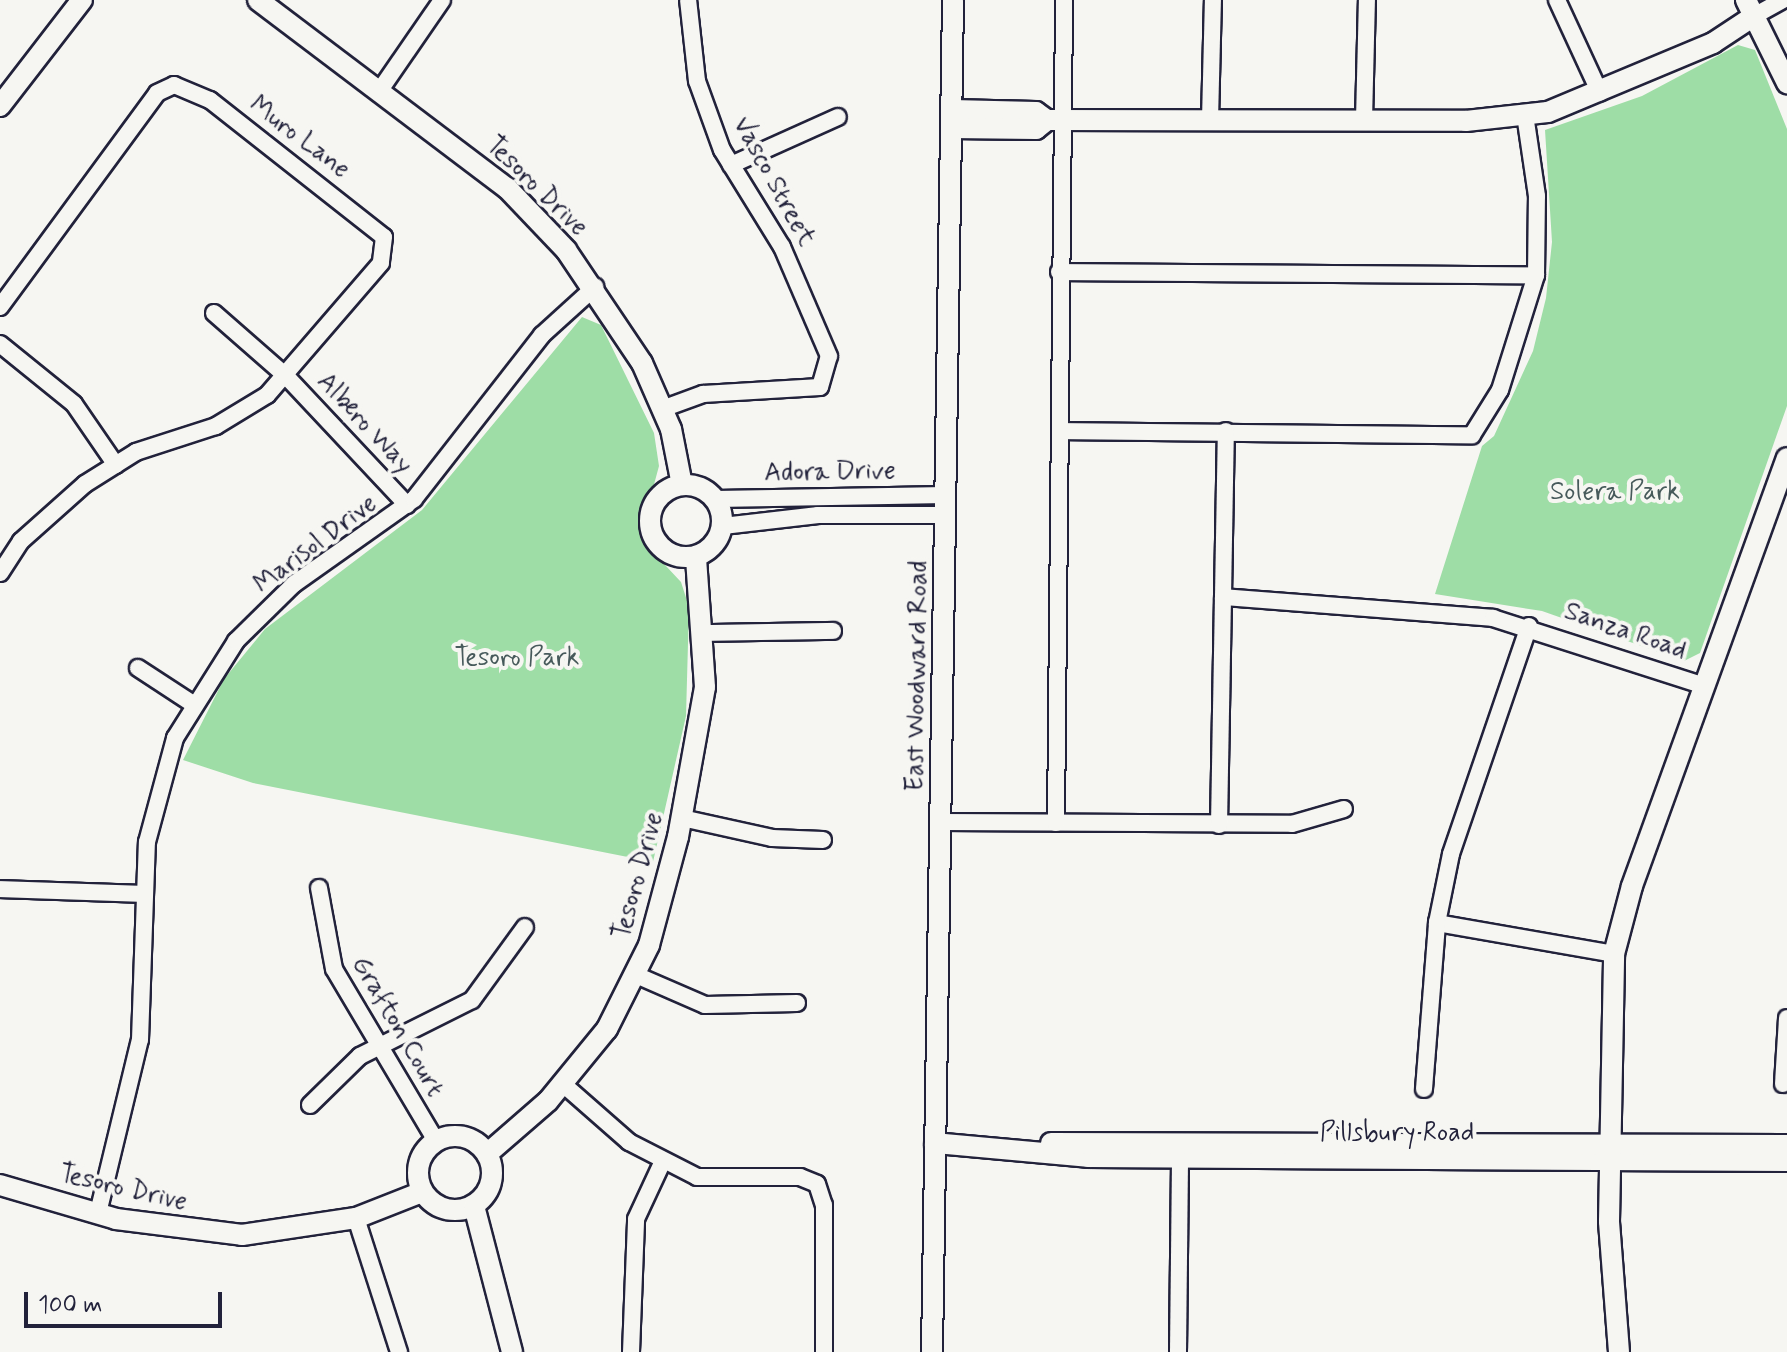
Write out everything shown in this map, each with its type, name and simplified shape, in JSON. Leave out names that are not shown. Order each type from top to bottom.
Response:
[{"type":"street","points":[[0,106],[82,0]]},
{"type":"street","name":"Tesoro Drive","points":[[258,0],[507,188],[595,287],[662,409],[682,485]]},
{"type":"street","points":[[380,90],[442,0]]},
{"type":"street","name":"Vasco Street","points":[[662,409],[703,394],[801,390],[825,381],[825,334],[731,165],[697,81],[688,0]]},
{"type":"street","name":"East Woodward Road","points":[[932,1352],[953,0]]},
{"type":"street","points":[[1056,823],[1062,431],[1054,120],[1064,0]]},
{"type":"street","points":[[1210,120],[1213,0]]},
{"type":"street","points":[[1364,120],[1367,0]]},
{"type":"street","points":[[1557,0],[1600,93]]},
{"type":"street","points":[[951,119],[1036,129],[1054,120],[1364,120],[1525,115],[1600,93],[1713,43],[1750,8],[1783,0]]},
{"type":"street","points":[[1750,8],[1787,83]]},
{"type":"street","name":"Muro Lane","points":[[0,307],[165,87],[183,85],[210,100],[373,224],[384,251],[286,376]]},
{"type":"street","points":[[1062,431],[1472,435],[1500,390],[1536,275],[1537,196],[1525,115]]},
{"type":"street","points":[[731,165],[838,117]]},
{"type":"street","points":[[1059,272],[1536,275]]},
{"type":"street","name":"Marisol Drive","points":[[98,1213],[140,1040],[145,894],[155,797],[193,704],[236,641],[294,584],[407,505],[542,335],[595,287]]},
{"type":"street","name":"Albero Way","points":[[214,313],[286,376],[407,505]]},
{"type":"street","points":[[0,344],[74,404],[116,465]]},
{"type":"street","points":[[0,573],[21,541],[116,465],[216,426],[286,376]]},
{"type":"street","points":[[1219,825],[1226,431]]},
{"type":"street","points":[[1619,1352],[1609,1152],[1614,954],[1787,458]]},
{"type":"street","points":[[682,485],[716,499],[723,526],[714,546],[696,557],[662,549],[650,528],[654,505],[682,485]]},
{"type":"street","name":"Adora Drive","points":[[716,499],[946,505]]},
{"type":"street","name":"Adora Drive","points":[[723,526],[946,505]]},
{"type":"street","name":"Tesoro Drive","points":[[487,1154],[563,1084],[607,1029],[636,975],[682,818],[705,687],[705,633],[696,557]]},
{"type":"street","name":"Sanza Road","points":[[1223,597],[1318,600],[1529,626],[1705,686]]},
{"type":"street","points":[[1424,1089],[1437,923],[1451,854],[1529,626]]},
{"type":"street","points":[[705,633],[833,631]]},
{"type":"street","points":[[138,668],[193,704]]},
{"type":"street","points":[[942,822],[1292,824],[1344,809]]},
{"type":"street","points":[[682,818],[772,838],[823,840]]},
{"type":"street","name":"Grafton Court","points":[[319,888],[334,969],[436,1141]]},
{"type":"street","points":[[0,889],[145,894]]},
{"type":"street","points":[[1437,923],[1614,954]]},
{"type":"street","points":[[310,1105],[378,1044],[472,1000],[525,927]]},
{"type":"street","points":[[636,975],[705,1005],[797,1003]]},
{"type":"street","points":[[1783,1084],[1787,1018]]},
{"type":"street","points":[[563,1084],[662,1163],[697,1177],[800,1177],[817,1184],[824,1205],[824,1352]]},
{"type":"street","points":[[464,1137],[487,1154],[491,1183],[474,1206],[445,1210],[422,1192],[419,1164],[436,1141],[464,1137]]},
{"type":"street","name":"Pillsbury Road","points":[[935,1143],[1180,1150],[1609,1152],[1787,1145]]},
{"type":"street","points":[[1178,1352],[1180,1150]]},
{"type":"street","name":"Pillsbury Road","points":[[1609,1152],[1787,1161]]},
{"type":"street","points":[[631,1352],[636,1219],[662,1163]]},
{"type":"street","name":"Tesoro Drive","points":[[0,1185],[98,1213],[183,1232],[242,1235],[356,1218],[422,1192]]},
{"type":"street","points":[[474,1206],[512,1352]]},
{"type":"street","points":[[356,1218],[399,1352]]},
{"type":"green space","name":"Solera Park","points":[[1738,45],[1755,50],[1787,129],[1787,406],[1700,653],[1684,661],[1542,611],[1435,594],[1482,446],[1494,436],[1533,351],[1546,298],[1552,242],[1545,130],[1642,96]]},
{"type":"green space","name":"Tesoro Park","points":[[582,317],[601,325],[654,433],[659,466],[642,529],[650,549],[681,582],[689,607],[686,716],[653,862],[253,783],[183,760],[224,679],[265,629],[422,510]]}]
